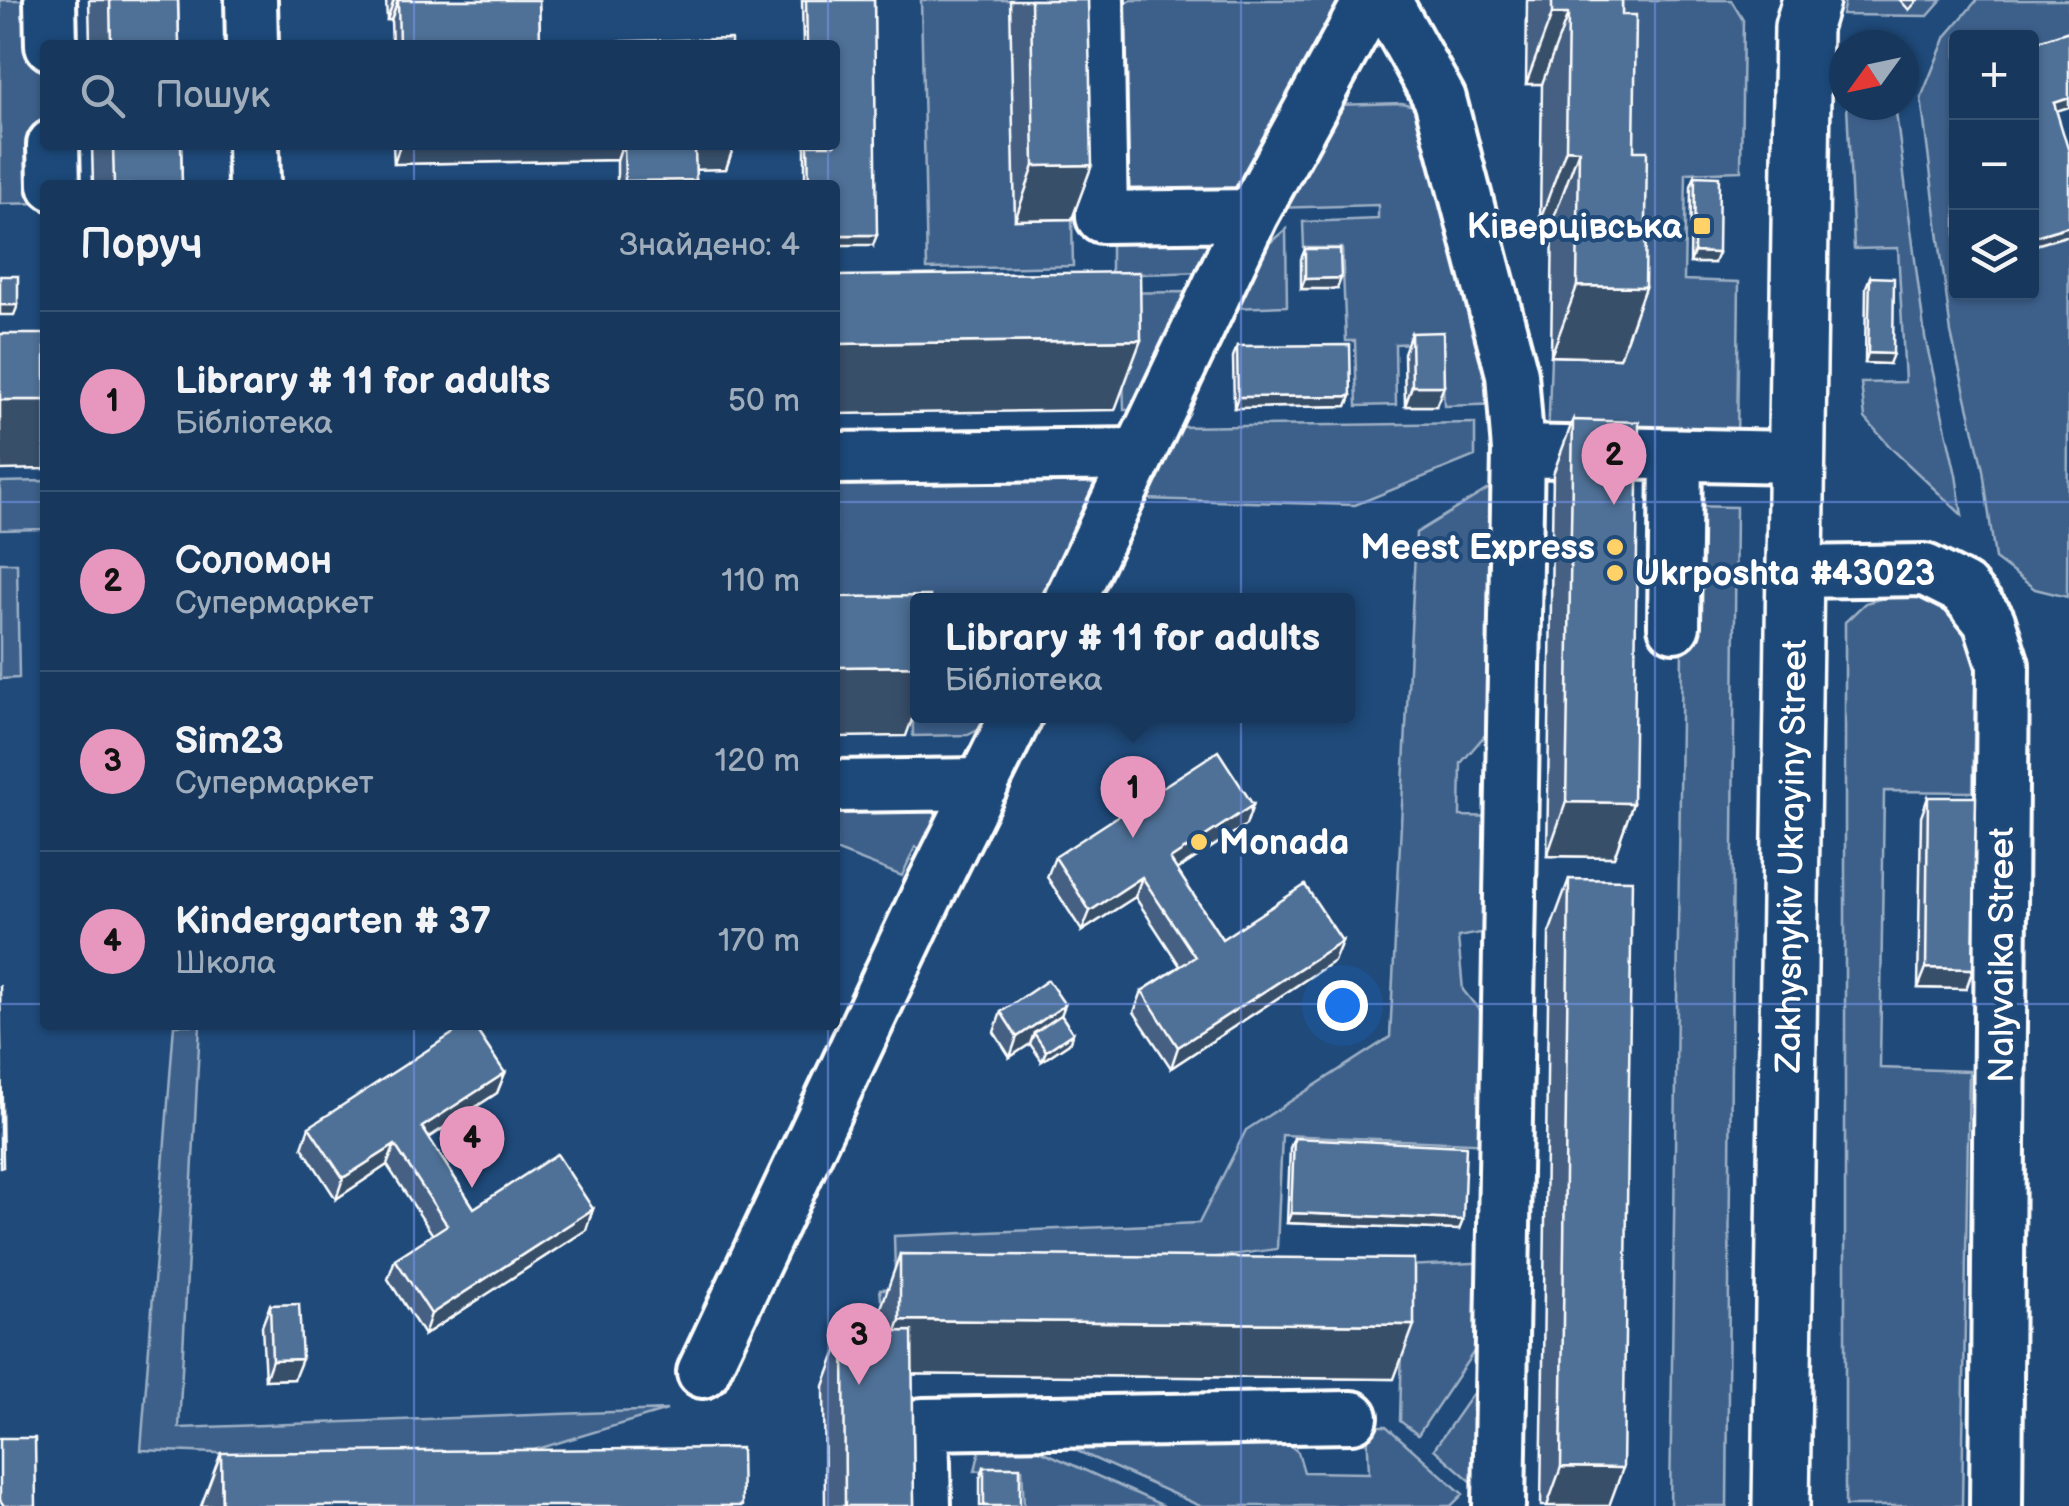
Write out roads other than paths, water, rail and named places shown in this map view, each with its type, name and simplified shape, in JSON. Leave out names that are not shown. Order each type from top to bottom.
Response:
[{"type":"main road","name":"Zakhysnykiv Ukrayiny Street","points":[[1780,1506],[1800,9]]},
{"type":"street","points":[[50,0],[51,40]]},
{"type":"street","points":[[251,0],[252,40]]},
{"type":"street","points":[[1098,0],[1102,217],[1252,215]]},
{"type":"street","points":[[1073,593],[1252,215],[1370,0]]},
{"type":"street","points":[[1385,0],[1440,99],[1512,374],[1518,451],[1499,1506]]},
{"type":"street","points":[[53,150],[54,180]]},
{"type":"street","points":[[253,150],[254,180]]},
{"type":"street","points":[[1518,451],[1796,457]]},
{"type":"street","points":[[840,458],[1138,454]]},
{"type":"street","points":[[1674,626],[1676,454]]},
{"type":"street","name":"Nalyvaika Street","points":[[1794,572],[1926,570],[1964,589],[1990,621],[2003,665],[1996,1506]]},
{"type":"street","points":[[703,1372],[1013,723]]},
{"type":"street","points":[[840,786],[983,784]]},
{"type":"street","points":[[925,1506],[923,1424],[1352,1418]]},
{"type":"place","name":"Ківерцівська","points":[[1702,226]]},
{"type":"place","name":"Соломон","points":[[1614,505]]},
{"type":"place","name":"Meest Express","points":[[1615,547]]},
{"type":"place","name":"Ukrposhta #43023","points":[[1615,573]]},
{"type":"place","name":"Library # 11 for adults","points":[[1133,838]]},
{"type":"place","name":"Monada","points":[[1199,842]]},
{"type":"place","name":"Kindergarten # 37","points":[[472,1188]]},
{"type":"place","name":"Sim23","points":[[859,1385]]}]
